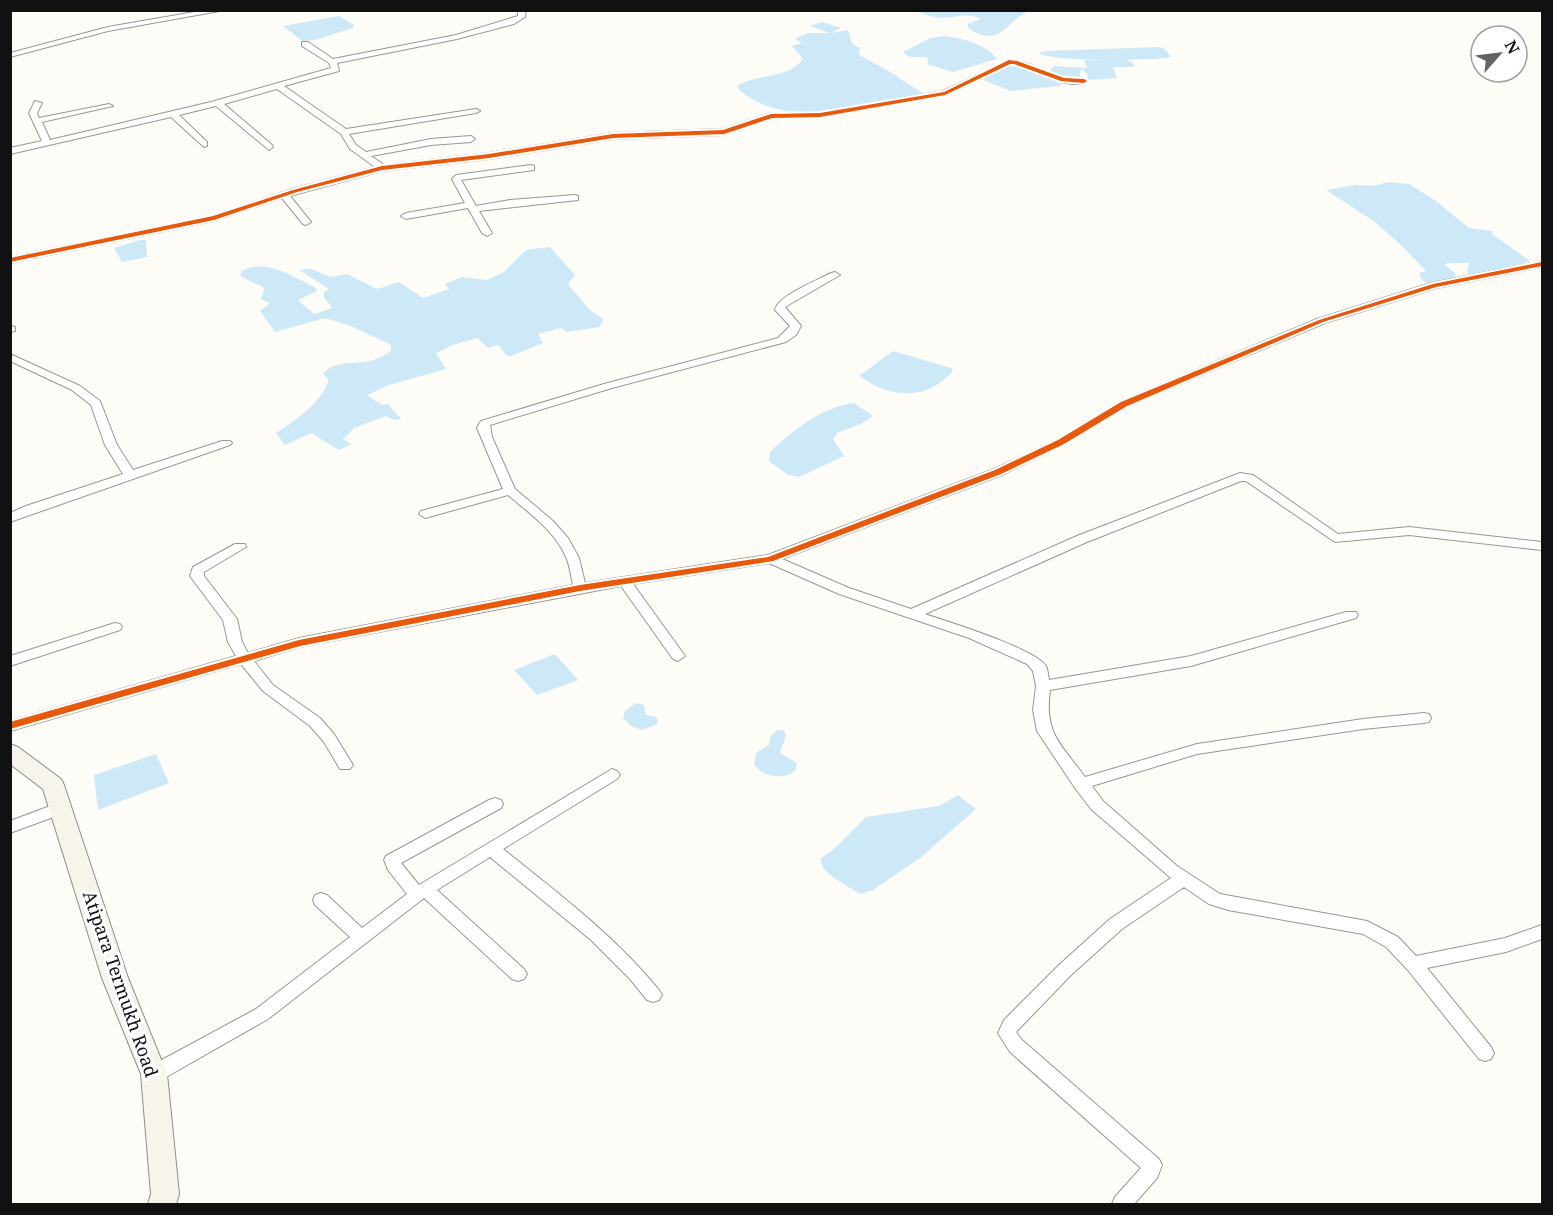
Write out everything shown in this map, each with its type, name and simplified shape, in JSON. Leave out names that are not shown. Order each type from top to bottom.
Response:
[{"type":"main road","name":"Atipara Termukh Road","points":[[10,752],[53,785],[115,978],[154,1074],[165,1194],[162,1204]]},
{"type":"street","points":[[10,55],[108,29],[222,10]]},
{"type":"street","points":[[332,62],[485,30],[521,17],[522,10]]},
{"type":"street","points":[[10,150],[121,127],[218,103],[302,76],[336,69],[332,62],[305,44]]},
{"type":"street","points":[[10,260],[214,218],[284,195],[382,168],[489,156],[613,136],[724,132],[771,116],[820,115],[945,93],[1009,62],[1015,62],[1063,80],[1084,81]]},
{"type":"street","points":[[277,85],[344,132],[353,147],[382,168]]},
{"type":"street","points":[[38,103],[33,113],[47,142]]},
{"type":"street","points":[[218,103],[269,147]]},
{"type":"street","points":[[36,121],[108,106]]},
{"type":"street","points":[[344,132],[476,111]]},
{"type":"street","points":[[172,113],[204,144]]},
{"type":"street","points":[[363,155],[431,142],[471,139]]},
{"type":"street","points":[[487,233],[456,179],[531,168]]},
{"type":"street","points":[[284,195],[306,222]]},
{"type":"street","points":[[406,216],[472,207],[575,198]]},
{"type":"street","points":[[10,726],[300,643],[580,588],[770,559],[998,472],[1061,442],[1124,404],[1321,321],[1435,285],[1542,264]]},
{"type":"street","points":[[580,588],[573,558],[563,541],[549,524],[510,491],[486,437],[483,428],[485,423],[608,386],[782,340],[792,333],[796,326],[780,310],[780,306],[792,297],[835,275]]},
{"type":"street","points":[[10,357],[76,388],[96,403],[111,445],[129,474]]},
{"type":"street","points":[[10,518],[129,474],[226,443]]},
{"type":"street","points":[[910,615],[1082,539],[1240,477],[1250,478],[1335,538],[1409,531],[1542,546]]},
{"type":"street","points":[[425,514],[510,491]]},
{"type":"street","points":[[240,547],[198,570],[197,576],[230,619],[235,642],[244,658],[268,688],[315,722],[329,738],[345,765]]},
{"type":"street","points":[[770,559],[844,591],[974,635],[1022,654],[1040,669],[1043,686],[1040,710],[1044,731],[1096,805],[1183,879],[1215,898],[1228,903],[1367,928],[1392,942],[1413,964],[1485,1053]]},
{"type":"street","points":[[624,581],[678,656]]},
{"type":"street","points":[[1043,686],[1191,661],[1351,615]]},
{"type":"street","points":[[10,661],[115,627]]},
{"type":"street","points":[[1080,784],[1197,749],[1363,724],[1424,718]]},
{"type":"street","points":[[154,1074],[262,1014],[421,892],[612,775]]},
{"type":"street","points":[[495,804],[392,860],[394,866],[421,892],[518,974]]},
{"type":"street","points":[[10,827],[61,808]]},
{"type":"street","points":[[491,849],[606,942],[636,972],[654,995]]},
{"type":"street","points":[[1122,1204],[1150,1172],[1152,1165],[1016,1046],[1007,1033],[1010,1024],[1116,924],[1183,879]]},
{"type":"street","points":[[321,900],[361,937]]},
{"type":"street","points":[[1413,964],[1506,945],[1542,932]]},
{"type":"water","points":[[917,11],[1029,11],[1003,31],[989,36],[968,28],[968,24],[981,19],[976,17],[939,18]]},
{"type":"water","points":[[339,16],[354,25],[353,28],[315,40],[302,41],[283,26]]},
{"type":"water","points":[[822,22],[841,28],[830,33],[848,30],[852,44],[860,48],[859,55],[924,94],[904,100],[809,112],[772,107],[755,101],[739,90],[737,86],[745,82],[780,73],[796,66],[803,59],[792,46],[802,43],[795,39],[808,33],[829,33],[810,26]]},
{"type":"water","points":[[944,36],[966,40],[987,49],[997,59],[953,72],[927,64],[929,60],[926,57],[910,57],[903,52],[931,38]]},
{"type":"water","points":[[1160,47],[1165,49],[1171,57],[1124,60],[1081,59],[1047,56],[1039,53],[1045,51]]},
{"type":"water","points":[[1084,60],[1126,60],[1134,63],[1134,67],[1113,67],[1117,78],[1087,80],[1088,76],[1083,69],[1080,71],[1080,78],[1069,80],[1048,72],[1054,66],[1087,68]]},
{"type":"water","points":[[1007,64],[1014,64],[1064,83],[1059,86],[1011,91],[983,80],[987,74]]},
{"type":"water","points":[[1388,182],[1409,184],[1436,201],[1469,228],[1493,231],[1492,234],[1530,261],[1475,274],[1467,274],[1469,263],[1448,263],[1445,265],[1456,274],[1453,278],[1428,283],[1422,280],[1419,273],[1426,271],[1402,246],[1375,222],[1326,190],[1355,185],[1374,186]]},
{"type":"water","points":[[146,240],[147,257],[122,262],[114,248]]},
{"type":"water","points":[[550,247],[575,275],[568,284],[590,310],[603,319],[600,327],[566,332],[561,328],[538,334],[543,343],[511,356],[507,356],[498,345],[488,348],[477,338],[436,353],[446,369],[389,385],[367,395],[382,405],[388,404],[401,419],[395,420],[386,416],[354,428],[343,439],[351,444],[339,450],[311,433],[285,445],[276,433],[314,404],[329,380],[323,374],[328,369],[340,364],[376,359],[391,351],[391,345],[351,326],[325,318],[275,332],[260,311],[270,303],[261,299],[265,288],[240,276],[242,271],[260,267],[279,270],[316,288],[317,291],[298,300],[314,314],[332,308],[324,297],[324,292],[329,289],[299,270],[311,269],[331,277],[347,274],[377,289],[399,282],[423,298],[449,289],[445,284],[462,277],[487,280],[504,272],[526,250]]},
{"type":"water","points":[[893,351],[951,368],[953,371],[931,388],[908,393],[883,389],[859,376]]},
{"type":"water","points":[[854,403],[873,416],[861,424],[837,433],[833,439],[844,456],[799,477],[788,475],[769,461],[770,452],[819,414]]},
{"type":"water","points":[[555,654],[578,680],[537,695],[514,670]]},
{"type":"water","points":[[636,703],[644,705],[646,715],[656,717],[657,724],[642,730],[631,726],[623,718],[625,711]]},
{"type":"water","points":[[777,730],[783,730],[786,735],[780,753],[797,763],[795,771],[785,776],[768,775],[754,765],[756,753],[769,745],[770,737]]},
{"type":"water","points":[[156,754],[169,783],[98,810],[94,775]]},
{"type":"water","points":[[958,795],[976,809],[920,858],[873,890],[860,894],[824,869],[820,859],[834,849],[866,817],[939,806]]},
{"type":"cycle path","points":[[10,260],[214,218],[295,191],[382,168],[489,156],[613,136],[724,132],[771,116],[820,115],[945,93],[1009,62],[1015,62],[1063,80],[1084,81]]},
{"type":"cycle path","points":[[10,726],[299,643],[580,588],[770,559],[998,472],[1061,442],[1124,404],[1321,321],[1435,285],[1542,264]]}]
